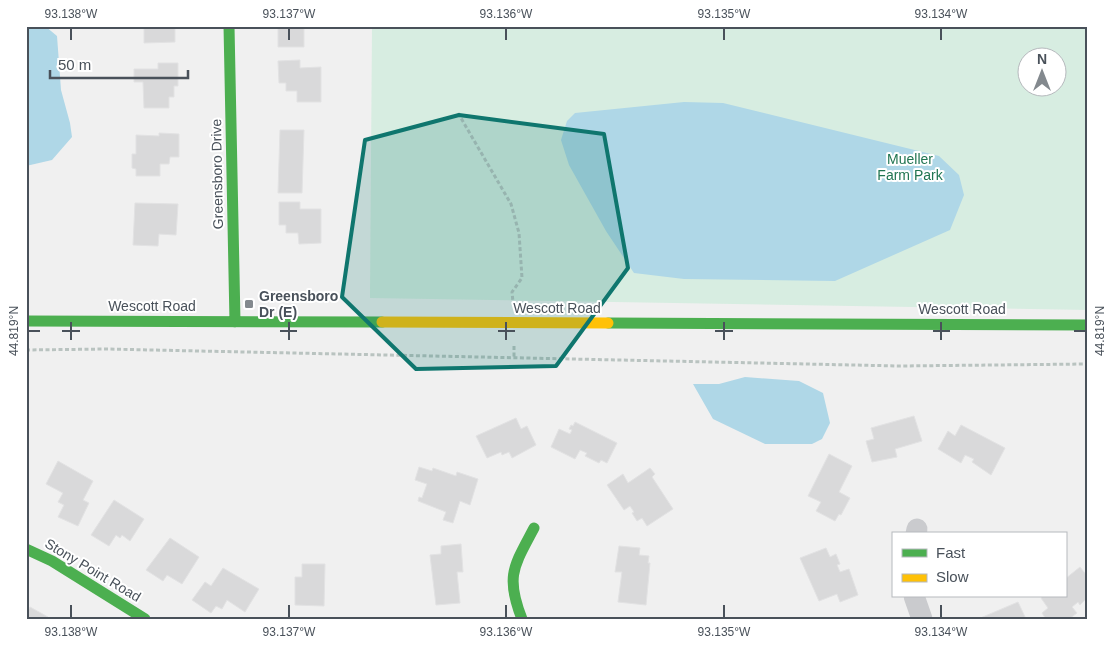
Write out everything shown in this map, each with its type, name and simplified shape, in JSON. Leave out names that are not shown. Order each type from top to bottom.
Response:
[{"type":"street","name":"Greensboro Drive","points":[[229,26],[235,322]]},
{"type":"street","name":"Wescott Road","points":[[26,321],[1088,324]]},
{"type":"street","points":[[522,619],[517,606],[512,578],[519,557],[534,528]]},
{"type":"street","name":"Stony Point Road","points":[[26,549],[52,561],[145,619]]},
{"type":"street","points":[[915,598],[922,619]]},
{"type":"path","points":[[458,113],[511,204],[519,233],[522,278],[512,292],[514,357]]},
{"type":"path","points":[[26,350],[106,349],[900,366],[1088,364]]},
{"type":"highlighted area","points":[[459,115],[604,134],[628,268],[556,366],[416,369],[342,297],[365,140]]},
{"type":"green space","name":"Mueller Farm Park","points":[[372,26],[1088,26],[1088,310],[370,298]]},
{"type":"water","points":[[26,26],[45,26],[57,36],[61,90],[72,137],[52,160],[26,166]]},
{"type":"water","points":[[684,102],[723,103],[939,156],[959,175],[964,195],[950,230],[835,281],[684,279],[634,273],[606,231],[569,165],[561,140],[567,121],[575,113]]},
{"type":"water","points":[[745,377],[799,381],[823,393],[830,423],[822,439],[812,444],[765,444],[713,419],[693,384],[719,384]]},
{"type":"building","points":[[144,26],[175,26],[175,42],[144,43]]},
{"type":"building","points":[[278,26],[304,26],[304,47],[278,47]]},
{"type":"building","points":[[300,60],[300,68],[321,67],[321,102],[297,102],[297,91],[286,91],[286,83],[279,83],[278,61]]},
{"type":"building","points":[[158,63],[178,63],[178,86],[174,86],[174,97],[169,97],[169,108],[144,108],[143,82],[134,82],[134,69],[158,69]]},
{"type":"building","points":[[280,130],[304,130],[302,193],[278,193]]},
{"type":"building","points":[[159,133],[179,134],[179,157],[170,157],[169,164],[160,164],[160,176],[136,176],[136,169],[132,168],[132,154],[136,154],[136,135],[159,136]]},
{"type":"building","points":[[279,202],[300,202],[300,209],[321,209],[321,243],[299,244],[298,233],[286,233],[286,225],[279,225]]},
{"type":"building","points":[[135,203],[178,204],[176,235],[159,234],[158,246],[133,245]]},
{"type":"building","points":[[914,416],[922,441],[895,449],[897,457],[872,462],[866,441],[874,439],[871,428]]},
{"type":"building","points":[[516,418],[521,429],[527,426],[536,445],[512,458],[509,452],[502,455],[501,452],[487,458],[476,436]]},
{"type":"building","points":[[575,422],[617,443],[607,463],[601,460],[599,463],[585,456],[587,453],[580,450],[575,459],[551,447],[559,429],[570,434],[572,430],[569,429]]},
{"type":"building","points":[[961,425],[1005,448],[991,475],[972,462],[974,459],[965,455],[961,463],[938,449],[948,431],[955,436]]},
{"type":"building","points":[[829,454],[852,466],[839,492],[850,498],[841,515],[839,514],[835,521],[816,511],[821,502],[808,496]]},
{"type":"building","points":[[58,461],[93,481],[83,500],[89,503],[78,526],[58,517],[64,505],[58,502],[63,493],[46,484]]},
{"type":"building","points":[[419,467],[432,471],[433,468],[456,476],[457,472],[478,479],[470,505],[460,501],[453,523],[443,520],[446,512],[418,501],[419,497],[422,498],[427,484],[415,480]]},
{"type":"building","points":[[650,468],[655,474],[652,477],[673,509],[647,526],[642,518],[637,521],[630,506],[624,510],[607,485],[623,474],[628,483]]},
{"type":"building","points":[[114,500],[144,519],[130,541],[122,535],[120,538],[116,535],[109,546],[91,535]]},
{"type":"building","points":[[170,538],[199,557],[182,584],[167,575],[163,581],[146,570]]},
{"type":"building","points":[[461,544],[463,572],[457,572],[460,603],[436,605],[430,555],[441,554],[441,546]]},
{"type":"building","points":[[619,546],[640,548],[639,555],[649,556],[646,605],[618,602],[622,572],[615,572]]},
{"type":"building","points":[[826,548],[830,557],[836,554],[840,564],[837,565],[840,572],[849,569],[858,595],[840,602],[837,594],[819,601],[800,558]]},
{"type":"building","points":[[302,564],[325,564],[324,606],[295,605],[295,577],[302,577]]},
{"type":"building","points":[[1080,567],[1088,577],[1088,597],[1080,605],[1078,602],[1072,607],[1077,613],[1069,619],[1046,619],[1042,613],[1048,608],[1041,598],[1066,598],[1066,578]]},
{"type":"building","points":[[223,568],[259,589],[245,612],[227,600],[222,609],[216,606],[211,613],[192,600],[205,582],[211,586]]},
{"type":"building","points":[[1018,602],[1026,619],[978,619]]},
{"type":"building","points":[[30,607],[48,617],[47,619],[26,619],[26,614]]},
{"type":"traffic: fast","points":[[229,26],[235,322]]},
{"type":"traffic: fast","points":[[26,321],[382,322]]},
{"type":"traffic: fast","points":[[608,323],[1088,325]]},
{"type":"traffic: fast","points":[[522,619],[514,592],[514,572],[521,552],[534,528]]},
{"type":"traffic: fast","points":[[26,549],[52,561],[145,619]]},
{"type":"traffic: slow","points":[[382,322],[608,323]]},
{"type":"place","name":"Greensboro Dr (E)","points":[[249,304]]}]
